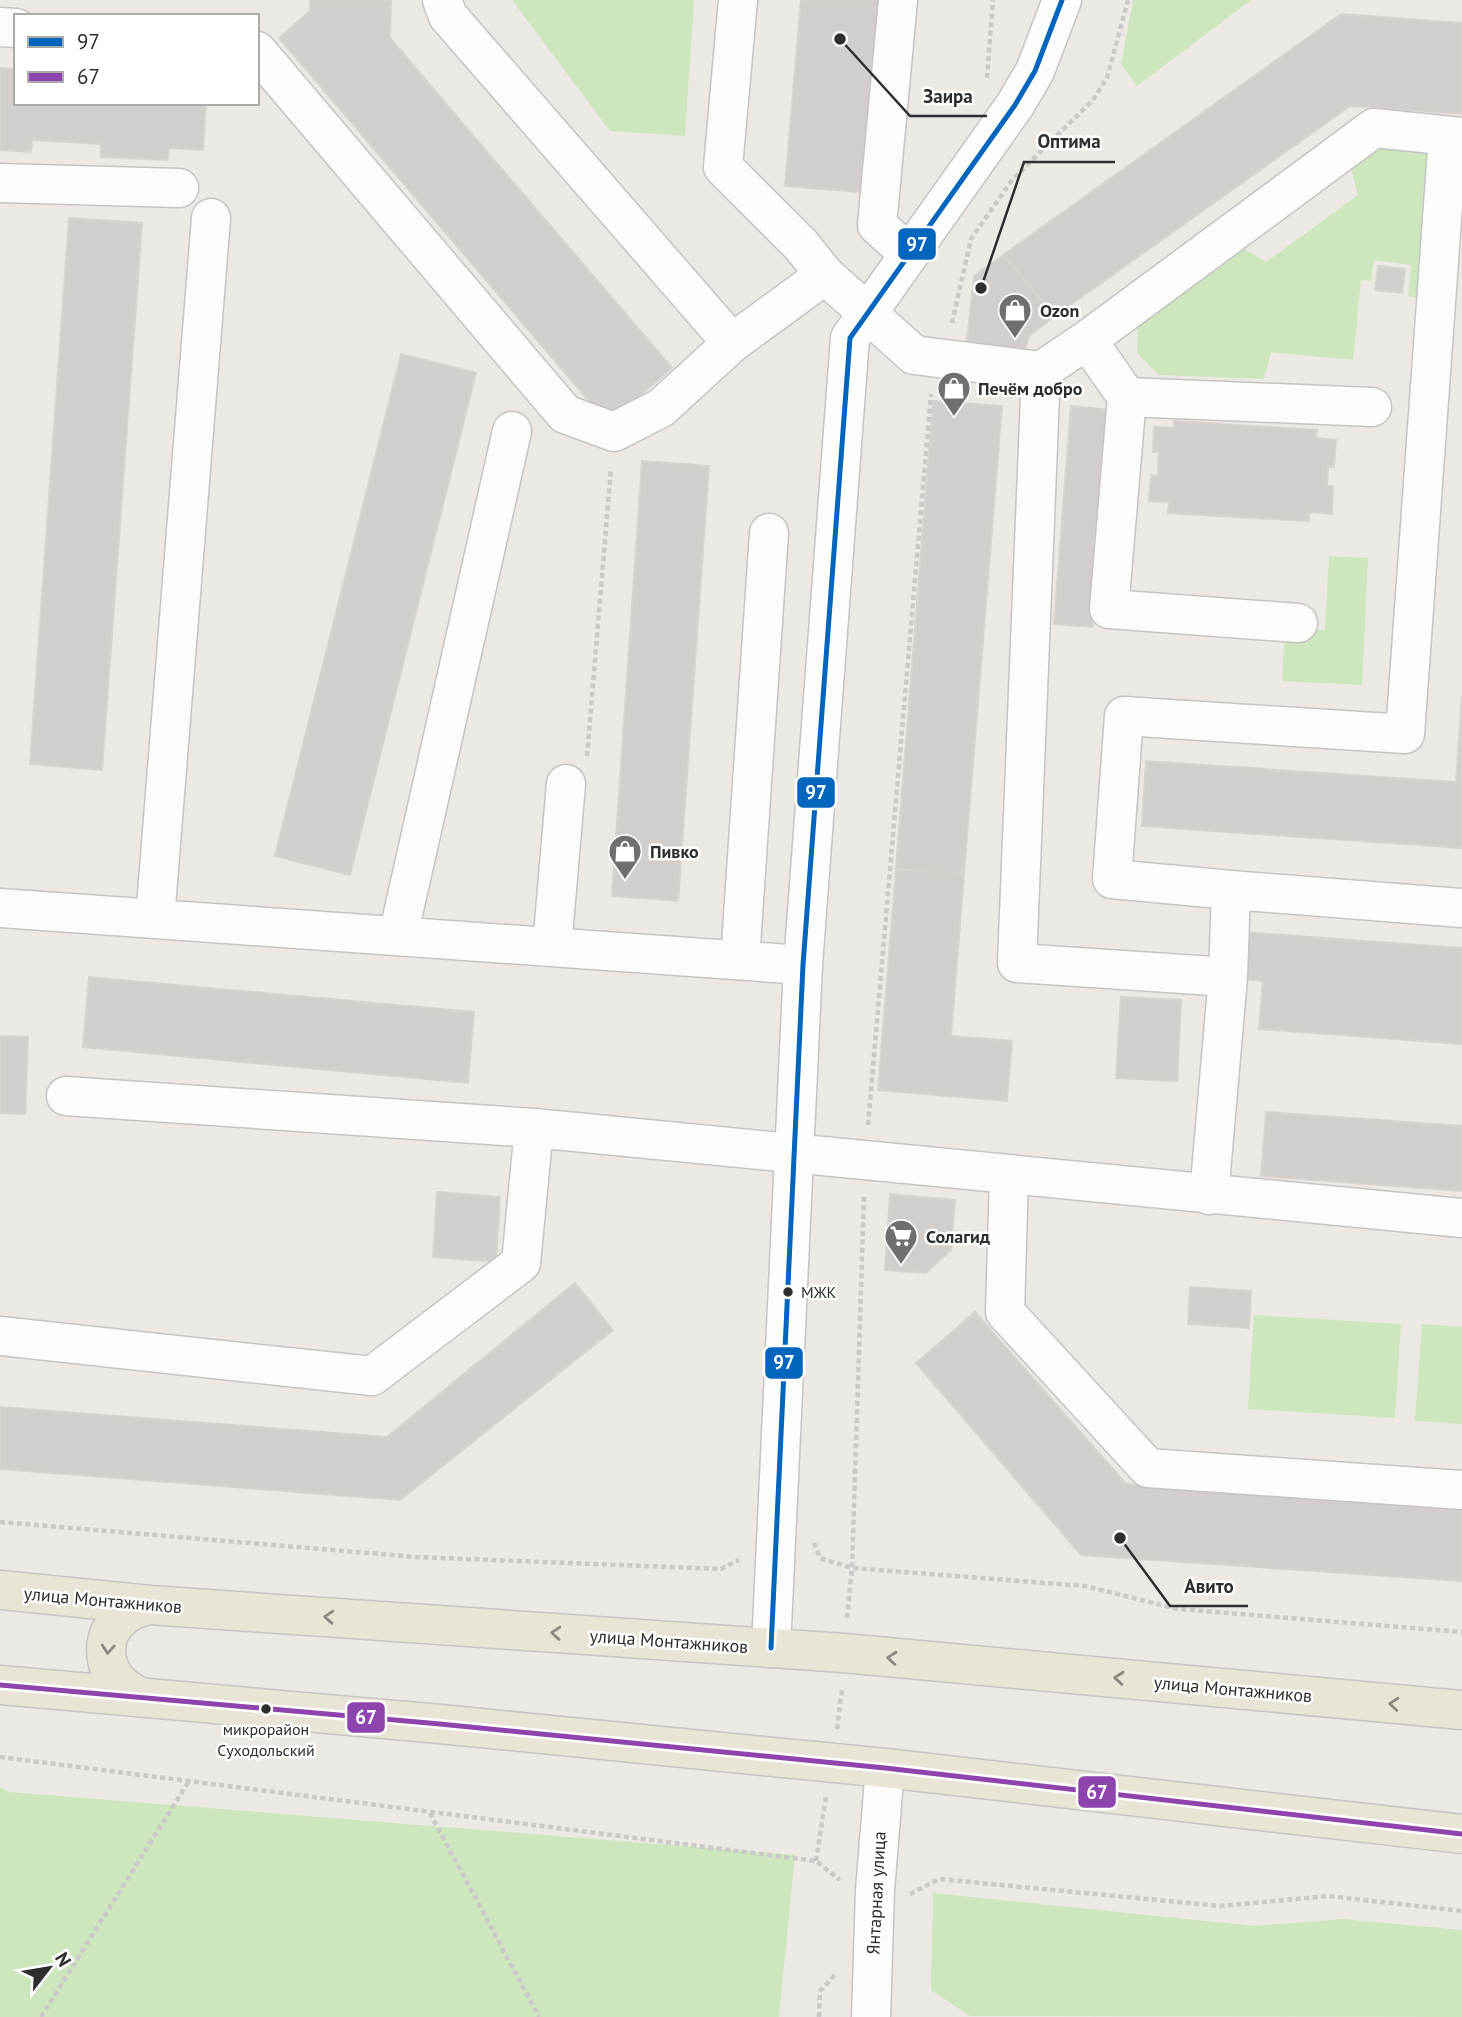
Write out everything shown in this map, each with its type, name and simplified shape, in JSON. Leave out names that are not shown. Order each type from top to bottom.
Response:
[{"type":"main road","name":"улица Монтажников","points":[[0,1590],[150,1605],[844,1653],[1448,1709]]},
{"type":"main road","points":[[144,1698],[119,1685],[109,1666],[106,1646],[116,1622],[126,1613],[150,1605]]},
{"type":"main road","points":[[0,1685],[440,1724],[884,1768],[1462,1834]]},
{"type":"main road","points":[[1448,1709],[1462,1735]]},
{"type":"main road","points":[[1423,1830],[1452,1815],[1462,1804]]},
{"type":"street","points":[[442,0],[448,16],[732,343]]},
{"type":"street","points":[[738,0],[723,167],[801,245],[825,275],[865,314],[914,355],[1041,371],[1374,128],[1455,136],[1405,734],[1124,716],[1112,879],[1462,908]]},
{"type":"street","points":[[898,0],[877,225],[909,254]]},
{"type":"street","points":[[771,1648],[803,965],[850,338],[1015,105],[1046,46],[1062,0]]},
{"type":"street","points":[[259,53],[565,414],[614,432],[661,408],[732,343],[825,275]]},
{"type":"street","points":[[0,183],[179,188]]},
{"type":"street","points":[[156,919],[211,218]]},
{"type":"street","points":[[1087,340],[1127,397],[1109,609],[1298,623]]},
{"type":"street","points":[[1041,371],[1017,962],[1228,977]]},
{"type":"street","points":[[1127,397],[1372,407]]},
{"type":"street","points":[[398,936],[512,431]]},
{"type":"street","points":[[740,960],[769,533]]},
{"type":"street","points":[[552,947],[566,783]]},
{"type":"street","points":[[1209,1195],[1228,977],[1231,890]]},
{"type":"street","points":[[0,908],[803,965]]},
{"type":"street","points":[[66,1096],[534,1128],[793,1151],[1009,1176],[1462,1218]]},
{"type":"street","points":[[0,1336],[372,1376],[521,1264],[534,1128]]},
{"type":"street","points":[[1009,1176],[1005,1312],[1148,1468],[1462,1490]]},
{"type":"street","name":"Янтарная улица","points":[[873,2016],[875,1890],[884,1768]]},
{"type":"path","points":[[986,88],[993,0]]},
{"type":"path","points":[[816,1861],[842,1702],[852,1568],[866,1159],[933,373],[942,358],[971,239],[1012,180],[1066,130],[1093,100],[1107,78],[1128,0]]},
{"type":"path","points":[[566,783],[586,778],[614,432]]},
{"type":"path","points":[[0,1522],[416,1557],[721,1569],[745,1557],[753,1535],[813,1541],[820,1558],[852,1568],[1084,1586],[1178,1609],[1462,1632]]},
{"type":"path","points":[[0,1757],[816,1861],[846,1885],[912,1895],[939,1879],[1220,1906],[1328,1896],[1462,1911]]},
{"type":"path","points":[[41,2017],[189,1781]]},
{"type":"path","points":[[430,1812],[539,2017]]},
{"type":"green space","points":[[512,0],[694,0],[685,136],[610,131]]},
{"type":"green space","points":[[1133,0],[1251,0],[1137,86],[1121,64]]},
{"type":"green space","points":[[1373,143],[1434,150],[1427,300],[1408,296],[1411,265],[1374,260],[1371,281],[1361,280],[1353,360],[1271,352],[1264,379],[1159,375],[1137,353],[1138,322],[1241,247],[1266,262],[1358,195],[1349,161]]},
{"type":"green space","points":[[1329,556],[1368,558],[1362,685],[1282,681],[1285,628],[1325,630]]},
{"type":"green space","points":[[1254,1315],[1401,1324],[1395,1418],[1248,1409]]},
{"type":"green space","points":[[1422,1324],[1462,1327],[1462,1424],[1415,1421]]},
{"type":"green space","points":[[0,1787],[9,1792],[795,1855],[779,2017],[0,2017]]},
{"type":"green space","points":[[933,1893],[1254,1926],[1342,1919],[1462,1930],[1462,2017],[970,2016],[931,1990]]},
{"type":"building","points":[[310,0],[391,0],[390,38],[672,368],[608,423],[279,38],[310,11]]},
{"type":"building","points":[[801,0],[889,0],[873,193],[785,186]]},
{"type":"building","points":[[1341,14],[1462,23],[1462,114],[1350,106],[1055,316],[1003,255]]},
{"type":"building","points":[[0,68],[14,69],[14,105],[206,105],[203,150],[169,148],[168,160],[101,157],[101,144],[32,140],[31,152],[0,150]]},
{"type":"building","points":[[69,218],[142,223],[102,770],[30,764]]},
{"type":"building","points":[[1003,255],[1055,316],[1029,336],[1024,353],[967,341],[974,276]]},
{"type":"building","points":[[1378,266],[1405,269],[1402,293],[1375,290]]},
{"type":"building","points":[[401,354],[476,373],[350,875],[275,856]]},
{"type":"building","points":[[933,401],[1002,406],[964,874],[896,869]]},
{"type":"building","points":[[1071,406],[1109,410],[1093,627],[1054,624]]},
{"type":"building","points":[[1174,421],[1317,430],[1316,438],[1336,440],[1334,467],[1328,466],[1327,486],[1333,486],[1332,514],[1309,512],[1309,521],[1168,513],[1169,502],[1149,501],[1151,475],[1158,476],[1159,452],[1153,452],[1154,427],[1174,428]]},
{"type":"building","points":[[642,461],[709,466],[678,901],[612,896]]},
{"type":"building","points":[[1462,696],[1462,848],[1142,826],[1146,761],[1456,782]]},
{"type":"building","points":[[896,869],[964,874],[951,1036],[1012,1041],[1007,1101],[878,1090]]},
{"type":"building","points":[[1244,932],[1462,948],[1462,1044],[1259,1029],[1263,981],[1241,979]]},
{"type":"building","points":[[89,977],[474,1012],[468,1083],[83,1047]]},
{"type":"building","points":[[1121,997],[1181,1000],[1177,1081],[1116,1078]]},
{"type":"building","points":[[0,1036],[28,1037],[25,1114],[0,1113]]},
{"type":"building","points":[[1266,1112],[1462,1126],[1462,1191],[1261,1176]]},
{"type":"building","points":[[437,1192],[500,1197],[496,1262],[433,1257]]},
{"type":"building","points":[[890,1194],[955,1200],[951,1250],[926,1273],[885,1270]]},
{"type":"building","points":[[575,1283],[613,1330],[400,1500],[0,1469],[0,1407],[387,1437]]},
{"type":"building","points":[[1190,1287],[1251,1291],[1249,1328],[1188,1324]]},
{"type":"building","points":[[975,1312],[1126,1484],[1462,1507],[1462,1581],[1081,1555],[916,1363]]},
{"type":"transit line","name":"97","points":[[771,1648],[803,965],[850,338],[1015,105],[1035,71],[1062,0]]},
{"type":"transit line","name":"67","points":[[0,1685],[440,1724],[885,1768],[1462,1834]]},
{"type":"place","name":"Заира","points":[[840,39]]},
{"type":"place","name":"Оптима","points":[[981,288]]},
{"type":"place","name":"Ozon","points":[[1015,340]]},
{"type":"place","name":"Печём добро","points":[[954,418]]},
{"type":"place","name":"Пивко","points":[[625,881]]},
{"type":"place","name":"Солагид","points":[[901,1266]]},
{"type":"place","name":"МЖК","points":[[788,1292]]},
{"type":"place","name":"Авито","points":[[1120,1538]]},
{"type":"place","name":"микрорайон Суходольский","points":[[266,1709]]}]
